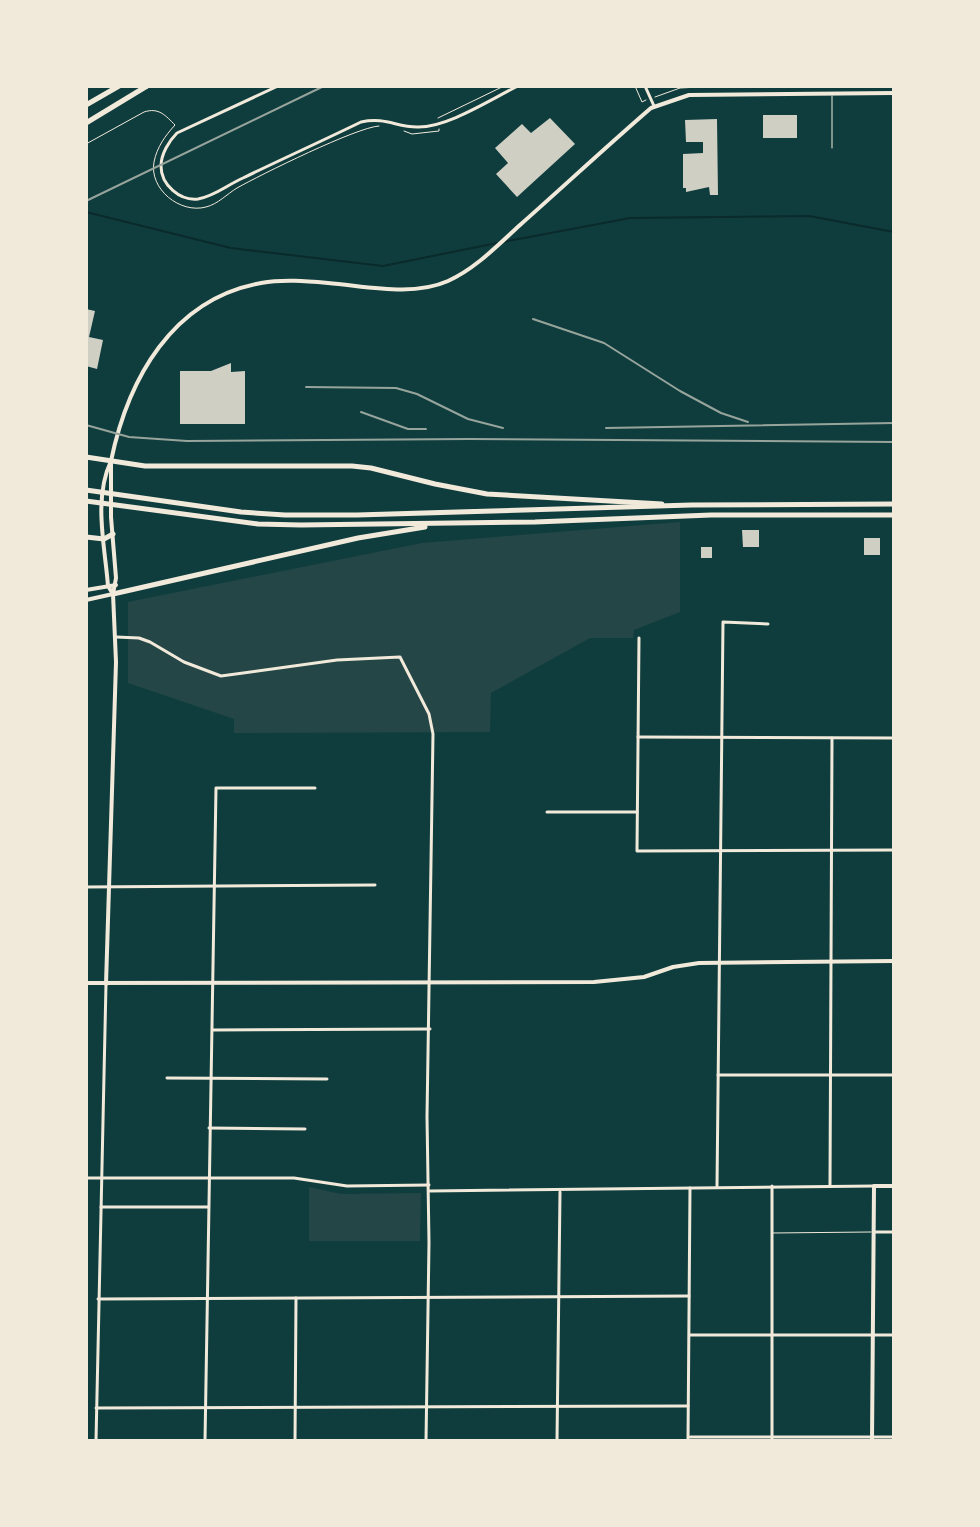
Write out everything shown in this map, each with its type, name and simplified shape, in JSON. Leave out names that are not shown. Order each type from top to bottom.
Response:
[{"type":"main road","points":[[86,105],[119,86]]},
{"type":"main road","points":[[86,123],[147,86]]},
{"type":"main road","points":[[86,457],[145,466],[352,466],[487,494],[691,505]]},
{"type":"main road","points":[[86,490],[241,512],[308,515],[691,505],[894,504]]},
{"type":"main road","points":[[86,501],[258,524],[448,523],[711,515],[894,515]]},
{"type":"main road","points":[[113,594],[358,538],[448,523]]},
{"type":"main road","points":[[86,537],[104,539],[113,534]]},
{"type":"street","points":[[278,86],[177,133],[166,148],[161,165],[164,178],[175,192],[184,199],[215,195],[234,182],[361,122],[373,119],[420,128],[442,122],[518,86]]},
{"type":"street","points":[[645,86],[654,106]]},
{"type":"street","points":[[113,594],[108,586],[102,495],[104,477],[125,409],[154,352],[174,328],[209,301],[263,282],[300,281],[409,289],[434,286],[464,272],[654,106],[689,95],[894,93]]},
{"type":"street","points":[[96,1441],[116,637],[111,461]]},
{"type":"street","points":[[86,590],[116,585]]},
{"type":"street","points":[[86,600],[113,594]]},
{"type":"street","points":[[717,1187],[723,622],[768,624]]},
{"type":"street","points":[[116,637],[150,642],[184,662],[221,676],[337,660],[400,657],[429,714],[433,734],[426,1441]]},
{"type":"street","points":[[639,638],[637,851],[894,850]]},
{"type":"street","points":[[637,737],[894,738]]},
{"type":"street","points":[[830,1186],[832,738]]},
{"type":"street","points":[[205,1441],[216,788],[315,788]]},
{"type":"street","points":[[547,812],[637,812]]},
{"type":"street","points":[[86,887],[375,885]]},
{"type":"street","points":[[86,983],[619,981],[685,965],[894,961]]},
{"type":"street","points":[[213,1030],[430,1029]]},
{"type":"street","points":[[717,1075],[894,1075]]},
{"type":"street","points":[[167,1078],[327,1079]]},
{"type":"street","points":[[209,1128],[305,1129]]},
{"type":"street","points":[[86,1178],[294,1178],[347,1186],[429,1185]]},
{"type":"street","points":[[772,1186],[772,1439]]},
{"type":"street","points":[[872,1439],[874,1186]]},
{"type":"street","points":[[429,1191],[560,1192],[894,1186]]},
{"type":"street","points":[[690,1188],[688,1439],[894,1437]]},
{"type":"street","points":[[557,1441],[560,1192]]},
{"type":"street","points":[[101,1207],[208,1207]]},
{"type":"street","points":[[874,1232],[894,1232]]},
{"type":"street","points":[[98,1299],[689,1296]]},
{"type":"street","points":[[295,1441],[296,1298]]},
{"type":"street","points":[[689,1335],[894,1335]]},
{"type":"street","points":[[96,1408],[688,1406]]},
{"type":"lane","points":[[832,94],[832,148]]},
{"type":"lane","points":[[771,1233],[874,1232]]},
{"type":"path","points":[[635,86],[642,102],[680,88],[718,86]]},
{"type":"path","points":[[86,144],[150,110],[164,113],[175,125]]},
{"type":"shaded area","points":[[680,522],[680,612],[634,630],[633,638],[590,638],[491,693],[490,732],[234,733],[234,719],[128,683],[128,602],[422,543]]},
{"type":"shaded area","points":[[309,1187],[341,1194],[421,1193],[420,1241],[309,1241]]},
{"type":"building","points":[[763,115],[797,115],[797,138],[763,138]]},
{"type":"building","points":[[550,118],[575,144],[517,197],[496,174],[508,163],[495,148],[522,124],[531,133]]},
{"type":"building","points":[[717,119],[718,195],[710,195],[709,187],[686,192],[683,188],[683,154],[703,153],[703,142],[686,142],[685,120]]},
{"type":"building","points":[[86,309],[95,311],[89,337],[103,340],[97,369],[86,366]]},
{"type":"building","points":[[231,363],[231,372],[245,371],[245,424],[180,424],[180,371],[211,371]]},
{"type":"building","points":[[742,530],[759,530],[759,547],[743,547]]},
{"type":"building","points":[[864,538],[880,538],[880,555],[864,555]]},
{"type":"building","points":[[701,547],[712,547],[712,558],[701,558]]},
{"type":"waterway","points":[[86,212],[231,248],[383,266],[497,243]]},
{"type":"waterway","points":[[503,242],[630,218],[809,216],[894,232]]},
{"type":"railway","points":[[86,201],[324,86]]},
{"type":"railway","points":[[533,319],[604,343],[680,391],[721,413],[748,422]]},
{"type":"railway","points":[[306,387],[396,388],[417,394],[468,419],[503,428]]},
{"type":"railway","points":[[361,412],[408,429],[426,429]]},
{"type":"railway","points":[[606,428],[894,423]]},
{"type":"railway","points":[[86,425],[129,437],[187,441],[894,442]]}]
